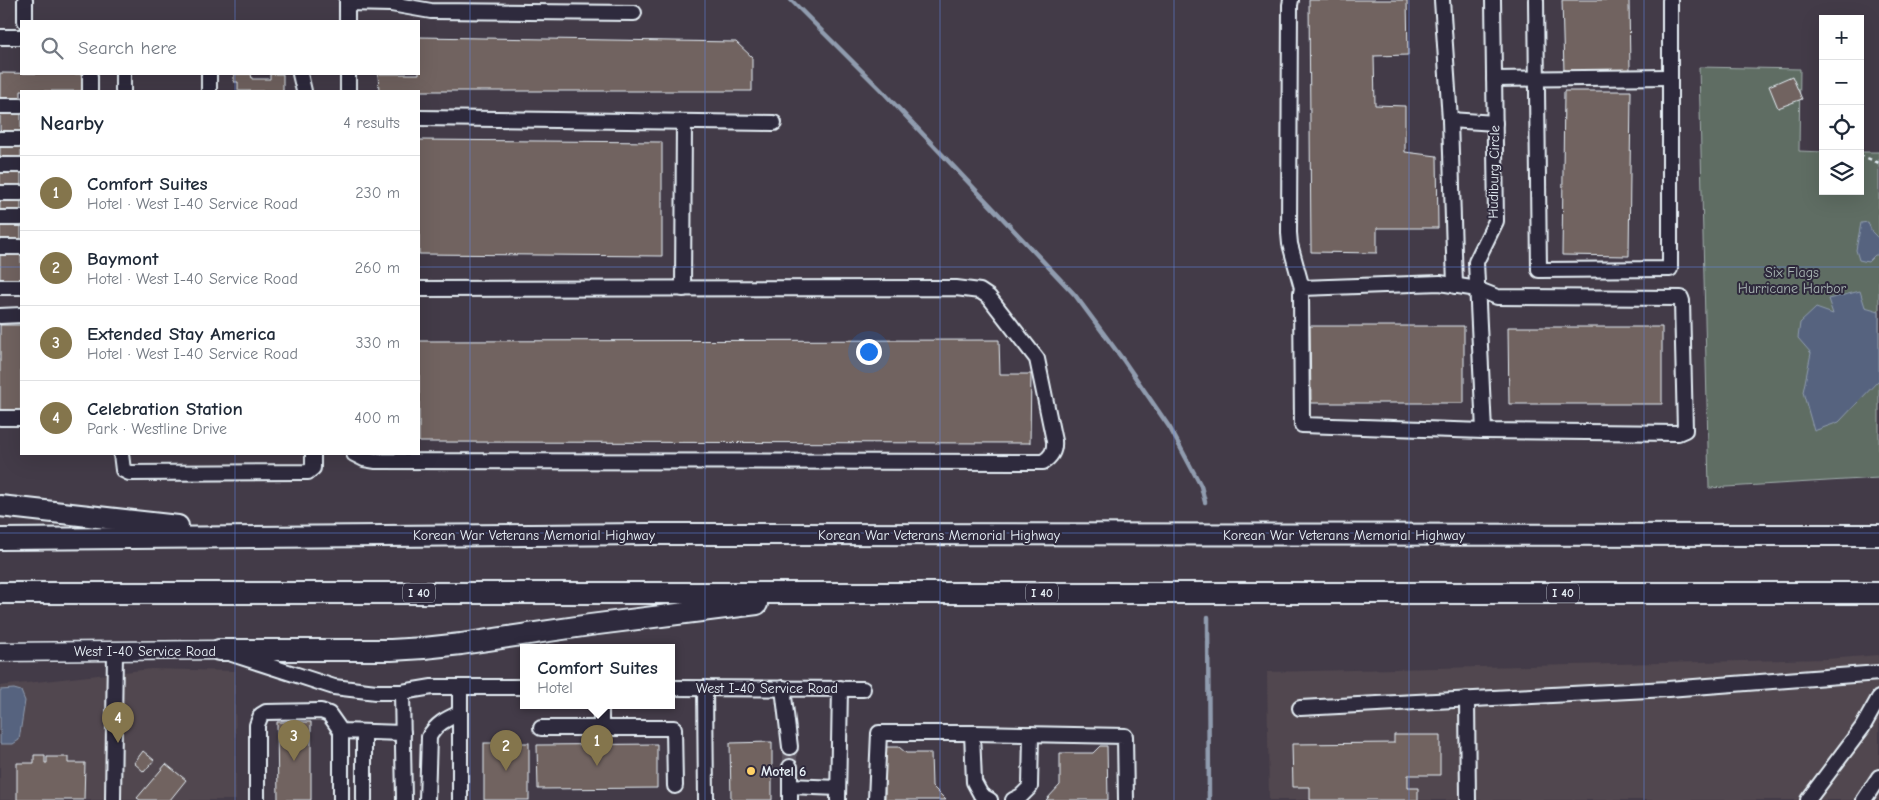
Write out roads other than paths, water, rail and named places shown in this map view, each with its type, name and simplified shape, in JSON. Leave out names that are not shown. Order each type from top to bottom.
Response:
[{"type":"highway","points":[[0,506],[267,536]]},
{"type":"highway","name":"Korean War Veterans Memorial Highway","points":[[0,538],[267,536],[1879,535]]},
{"type":"highway","name":"I 40","points":[[0,593],[1879,593]]},
{"type":"highway","points":[[219,650],[392,650],[424,648],[838,593]]},
{"type":"main road","name":"West I-40 Service Road","points":[[0,652],[219,650]]},
{"type":"street","points":[[25,0],[25,20]]},
{"type":"street","points":[[1291,0],[1289,233],[1302,288],[1300,293],[1300,420],[1302,425],[1484,431],[1684,432],[1682,301],[1681,298],[1676,296],[1497,297],[1478,289],[1438,283],[1302,288]]},
{"type":"street","points":[[1442,0],[1450,120],[1455,286]]},
{"type":"street","name":"Hudiburg Circle","points":[[1484,431],[1476,262],[1496,221],[1493,0]]},
{"type":"street","points":[[1536,0],[1539,270],[1670,269],[1670,0]]},
{"type":"street","points":[[347,20],[347,2],[391,4],[431,12],[634,13]]},
{"type":"street","points":[[0,37],[20,37]]},
{"type":"street","points":[[123,75],[123,90]]},
{"type":"street","points":[[209,75],[209,90]]},
{"type":"street","points":[[300,75],[304,90]]},
{"type":"street","points":[[348,75],[348,90]]},
{"type":"street","points":[[90,76],[90,90]]},
{"type":"street","points":[[1494,79],[1670,77]]},
{"type":"street","points":[[0,106],[20,106]]},
{"type":"street","points":[[420,118],[774,123]]},
{"type":"street","points":[[1450,120],[1495,123]]},
{"type":"street","points":[[683,289],[684,122]]},
{"type":"street","points":[[0,139],[20,139]]},
{"type":"street","points":[[0,165],[20,165]]},
{"type":"street","points":[[0,193],[20,193]]},
{"type":"street","points":[[0,218],[20,218]]},
{"type":"street","points":[[0,247],[20,247]]},
{"type":"street","points":[[0,287],[20,287]]},
{"type":"street","points":[[356,455],[364,459],[1043,462],[1048,459],[1054,450],[1054,441],[1037,359],[989,297],[980,291],[956,288],[420,289]]},
{"type":"street","points":[[0,316],[20,316]]},
{"type":"street","points":[[0,418],[20,418]]},
{"type":"street","points":[[121,455],[123,470],[129,473],[308,472],[312,468],[312,455]]},
{"type":"street","name":"West I-40 Service Road","points":[[219,650],[334,687],[376,692],[402,692],[432,687],[520,687]]},
{"type":"street","points":[[113,800],[115,652]]},
{"type":"street","points":[[1300,708],[1668,689],[1879,673]]},
{"type":"street","points":[[460,687],[460,800]]},
{"type":"street","name":"West I-40 Service Road","points":[[675,688],[863,689]]},
{"type":"street","points":[[705,688],[706,800]]},
{"type":"street","points":[[783,688],[790,747]]},
{"type":"street","points":[[790,786],[838,794],[840,688]]},
{"type":"street","points":[[402,692],[404,800]]},
{"type":"street","points":[[1808,800],[1862,728],[1879,698]]},
{"type":"street","points":[[1467,699],[1468,800]]},
{"type":"street","points":[[601,709],[601,727]]},
{"type":"street","points":[[257,800],[257,725],[261,715],[271,711],[321,711],[329,714],[341,731],[341,800]]},
{"type":"street","points":[[427,800],[429,737],[441,722],[460,713]]},
{"type":"street","points":[[541,728],[674,728],[675,786]]},
{"type":"street","points":[[341,731],[403,733]]},
{"type":"street","points":[[364,732],[364,800]]},
{"type":"street","points":[[972,732],[974,782],[981,795],[990,800]]},
{"type":"street","points":[[876,800],[879,733],[972,732],[1125,736],[1126,800]]},
{"type":"street","points":[[1013,800],[1021,796],[1030,787],[1031,734]]},
{"type":"street","points":[[790,767],[790,800]]},
{"type":"street","points":[[1864,800],[1879,777]]},
{"type":"water","points":[[1868,222],[1872,232],[1879,239],[1878,255],[1875,255],[1868,262],[1859,260],[1856,250],[1861,223]]},
{"type":"water","points":[[1860,291],[1865,307],[1879,311],[1879,380],[1839,422],[1814,431],[1803,392],[1811,353],[1798,338],[1800,323],[1816,308],[1833,314],[1828,299]]},
{"type":"water","points":[[14,689],[21,691],[25,701],[19,740],[13,744],[0,744],[0,690]]},
{"type":"waterway","points":[[791,0],[885,94],[1075,295],[1124,361],[1170,428],[1201,486],[1205,502]]},
{"type":"waterway","points":[[1208,617],[1209,800]]},
{"type":"tunnel","points":[[790,747],[790,767]]},
{"type":"place","name":"Celebration Station","points":[[118,743]]},
{"type":"place","name":"Extended Stay America","points":[[294,761]]},
{"type":"place","name":"Comfort Suites","points":[[597,766]]},
{"type":"place","name":"Baymont","points":[[506,771]]},
{"type":"place","name":"Motel 6","points":[[751,771]]},
{"type":"park label","name":"Six Flags Hurricane Harbor","points":[[1792,280]]}]
